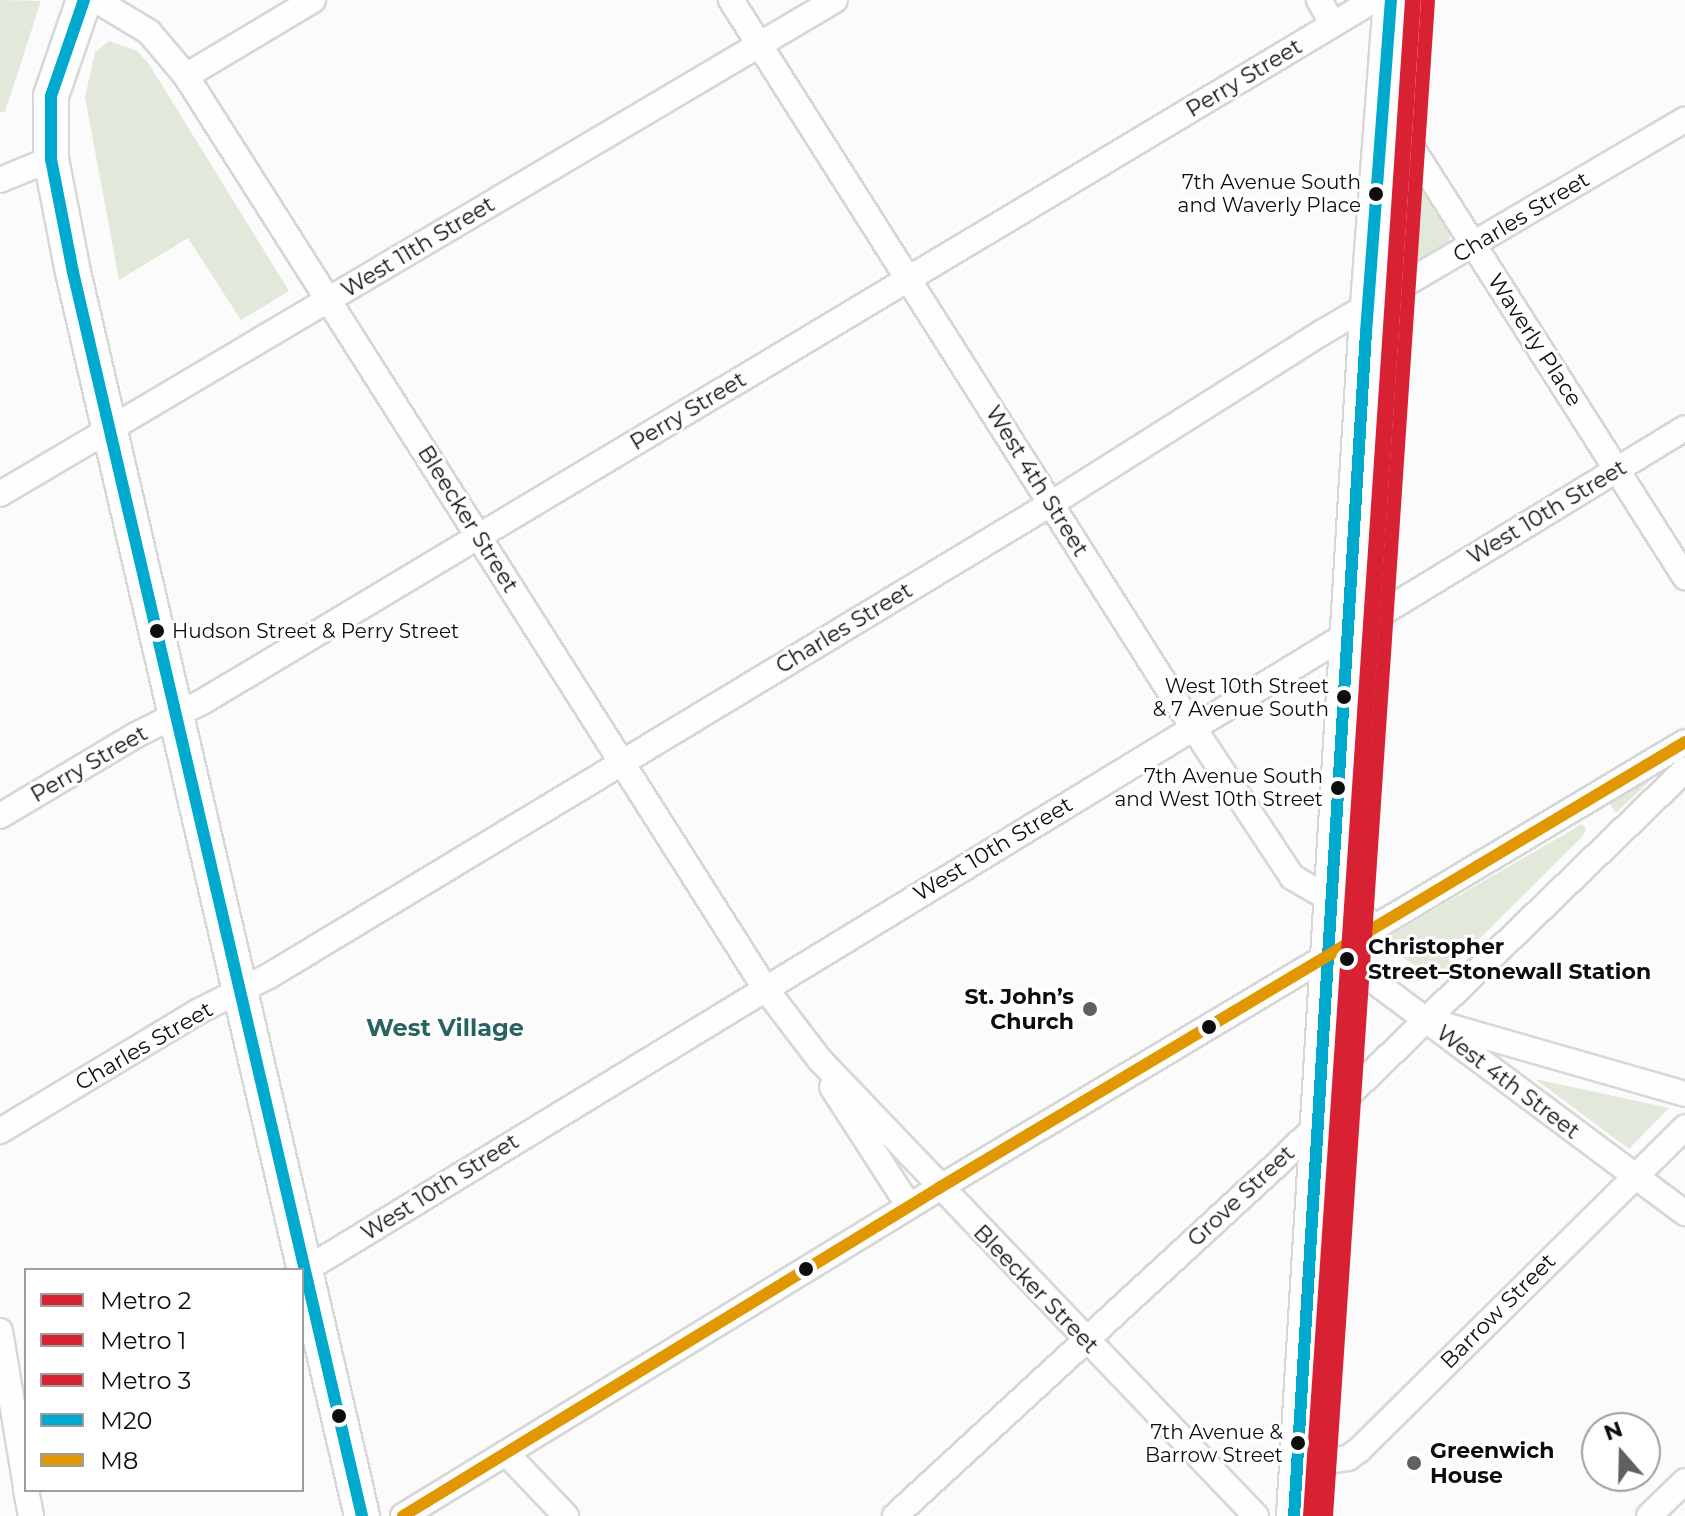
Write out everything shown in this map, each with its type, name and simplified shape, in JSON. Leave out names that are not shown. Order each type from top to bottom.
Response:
[{"type":"main road","points":[[84,0],[51,96],[51,159],[73,272],[178,716],[302,1268]]},
{"type":"main road","points":[[1294,1516],[1347,633],[1391,0]]},
{"type":"main road","points":[[304,1275],[362,1516]]},
{"type":"street","name":"Bleecker Street","points":[[96,0],[149,32],[186,76],[765,988],[819,1059],[939,1188],[1256,1516]]},
{"type":"street","points":[[186,76],[313,0]]},
{"type":"street","name":"West 4th Street","points":[[731,0],[1192,727],[1292,877],[1377,926]]},
{"type":"street","name":"West 11th Street","points":[[0,494],[835,0]]},
{"type":"street","points":[[1319,0],[1333,24]]},
{"type":"street","name":"Perry Street","points":[[0,816],[136,735],[178,716],[1374,0]]},
{"type":"street","name":"Waverly Place","points":[[1384,104],[1685,577]]},
{"type":"street","name":"Charles Street","points":[[0,1131],[199,1011],[241,993],[1051,503],[1368,306],[1685,120]]},
{"type":"street","points":[[0,180],[51,159]]},
{"type":"street","name":"West 10th Street","points":[[304,1270],[1685,428]]},
{"type":"street","points":[[403,1516],[909,1206],[1685,742]]},
{"type":"street","name":"Grove Street","points":[[895,1516],[1318,1125],[1427,1020],[1673,796],[1685,770]]},
{"type":"street","name":"West 4th Street","points":[[1328,956],[1371,979],[1685,1213]]},
{"type":"street","points":[[1427,1020],[1685,1094]]},
{"type":"street","name":"Bleecker Street","points":[[819,1059],[838,1100],[909,1206]]},
{"type":"street","name":"Barrow Street","points":[[1299,1442],[1334,1460],[1348,1458],[1359,1450],[1685,1127]]},
{"type":"street","points":[[0,1331],[15,1449],[24,1481]]},
{"type":"street","points":[[506,1453],[566,1516]]},
{"type":"street","points":[[1649,1516],[1685,1481]]},
{"type":"street","points":[[27,1492],[31,1516]]},
{"type":"shaded area","points":[[0,0],[41,1],[5,112],[0,112]]},
{"type":"shaded area","points":[[109,41],[137,51],[149,64],[289,291],[241,320],[188,238],[119,280],[85,97],[95,52]]},
{"type":"shaded area","points":[[1417,184],[1450,235],[1449,243],[1409,267],[1403,257],[1411,185]]},
{"type":"shaded area","points":[[1671,761],[1616,813],[1608,801]]},
{"type":"shaded area","points":[[1582,824],[1586,829],[1582,837],[1440,978],[1433,978],[1388,947],[1389,936]]},
{"type":"shaded area","points":[[1535,1079],[1669,1108],[1629,1149]]},
{"type":"metro line","name":"2","points":[[1310,1516],[1412,0]]},
{"type":"metro line","name":"3","points":[[1313,1516],[1414,1]]},
{"type":"metro line","name":"1","points":[[1326,1516],[1428,1]]},
{"type":"transit line","name":"M20","points":[[84,0],[51,96],[51,159],[73,272],[362,1516]]},
{"type":"transit line","name":"M20","points":[[1294,1516],[1366,332],[1391,0]]},
{"type":"transit line","name":"M8","points":[[403,1516],[939,1188],[1685,742]]},
{"type":"place","name":"7th Avenue South and Waverly Place","points":[[1376,194]]},
{"type":"place","name":"Hudson Street & Perry Street","points":[[157,631]]},
{"type":"place","name":"West 10th Street & 7 Avenue South","points":[[1344,697]]},
{"type":"place","name":"7th Avenue South and West 10th Street","points":[[1338,788]]},
{"type":"place","name":"Christopher Street–Stonewall Station","points":[[1347,959]]},
{"type":"place","name":"St. John’s Church","points":[[1090,1009]]},
{"type":"place","name":"7th Avenue & Barrow Street","points":[[1298,1443]]},
{"type":"place","name":"Greenwich House","points":[[1414,1463]]},
{"type":"district","name":"West Village","points":[[445,1028]]}]
